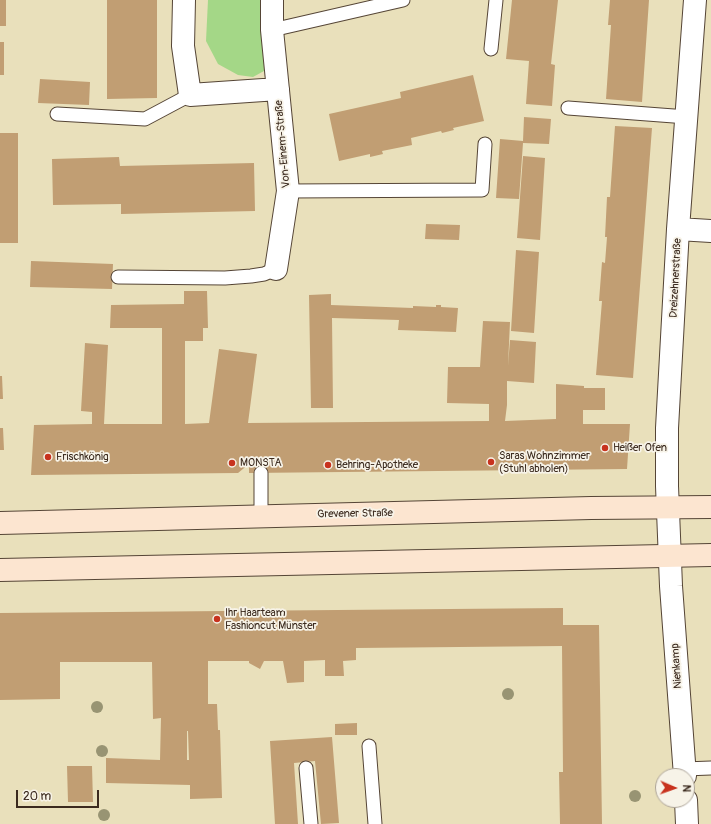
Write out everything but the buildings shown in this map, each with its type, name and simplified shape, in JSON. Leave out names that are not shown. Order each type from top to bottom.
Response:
[{"type":"main road","name":"Grevener Straße","points":[[0,523],[711,507]]},
{"type":"main road","points":[[0,570],[711,555]]},
{"type":"street","points":[[184,0],[183,46],[190,95]]},
{"type":"street","name":"Von-Einem-Straße","points":[[272,0],[272,30],[288,191],[276,269]]},
{"type":"street","name":"Dreizehnerstraße","points":[[670,556],[667,507],[667,428],[678,229],[695,0]]},
{"type":"street","name":"Von-Einem-Straße","points":[[190,95],[278,90]]},
{"type":"street","points":[[678,229],[711,231]]},
{"type":"street","name":"Nienkamp","points":[[670,556],[673,627],[684,768]]},
{"type":"street","points":[[686,808],[687,824]]},
{"type":"lane","points":[[272,30],[403,0]]},
{"type":"lane","points":[[491,49],[496,0]]},
{"type":"lane","points":[[57,114],[145,119],[190,95]]},
{"type":"lane","points":[[568,108],[687,118]]},
{"type":"lane","points":[[288,191],[482,190],[486,144]]},
{"type":"lane","points":[[118,277],[225,278],[264,274],[276,269]]},
{"type":"lane","points":[[261,473],[261,517]]},
{"type":"lane","points":[[370,746],[375,824]]},
{"type":"lane","points":[[306,768],[311,824]]},
{"type":"lane","points":[[695,770],[711,768]]},
{"type":"green space","points":[[208,0],[266,0],[264,71],[253,77],[238,75],[218,64],[206,41]]},
{"type":"place","name":"Heißer Ofen","points":[[605,448]]},
{"type":"place","name":"Frischkönig","points":[[48,457]]},
{"type":"place","name":"Saras Wohnzimmer (Stuhl abholen)","points":[[491,462]]},
{"type":"place","name":"MONSTA","points":[[232,463]]},
{"type":"place","name":"Behring-Apotheke","points":[[328,465]]},
{"type":"place","name":"Ihr Haarteam Fashioncut Münster","points":[[217,619]]}]
